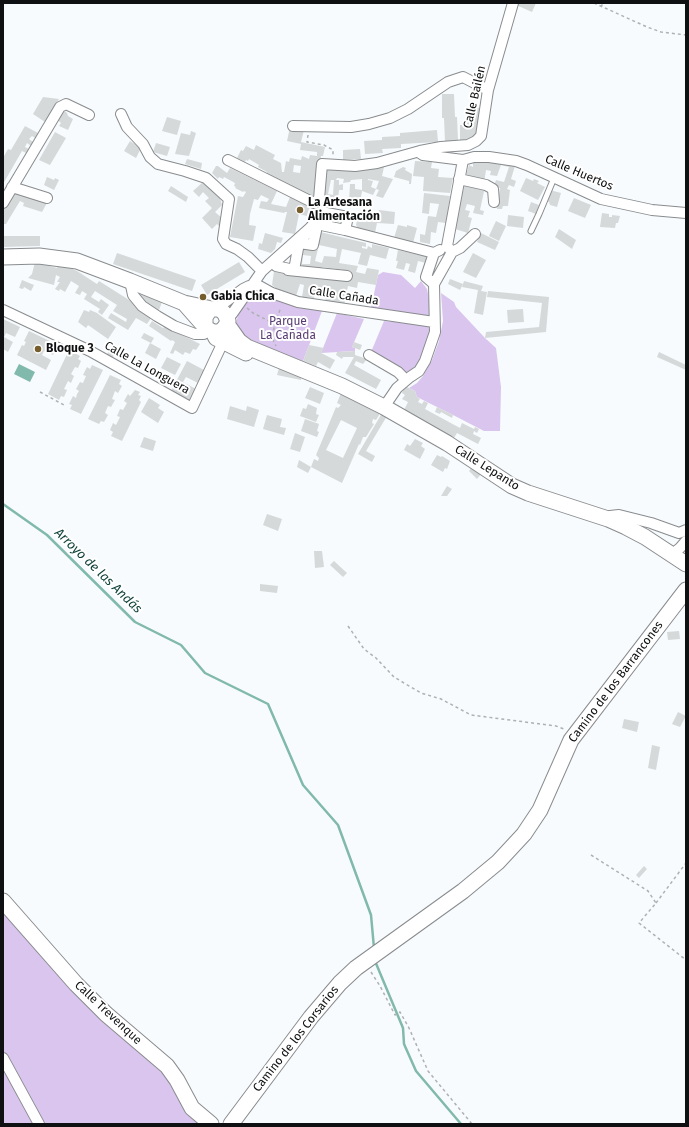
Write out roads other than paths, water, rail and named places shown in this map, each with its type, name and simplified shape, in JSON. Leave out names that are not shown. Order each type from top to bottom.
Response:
[{"type":"street","name":"Calle Bailén","points":[[316,216],[322,164],[355,166],[377,163],[420,151],[441,147],[468,145],[476,141],[481,136],[488,90],[513,3]]},
{"type":"street","points":[[293,126],[351,127],[390,118],[408,109],[448,82],[463,77],[488,90]]},
{"type":"street","points":[[3,203],[60,107],[66,104],[89,114]]},
{"type":"street","points":[[121,114],[128,127],[143,144],[150,157],[158,164],[206,178],[229,199],[223,238],[226,244],[237,249],[265,267],[294,272],[348,276]]},
{"type":"street","name":"Calle Huertos","points":[[420,151],[423,155],[463,160],[474,157],[489,157],[516,161],[601,199],[652,210],[686,214]]},
{"type":"street","points":[[228,160],[316,216],[345,230],[434,252],[460,248],[475,234]]},
{"type":"street","points":[[384,407],[397,388],[419,371],[425,361],[435,332],[434,284],[450,249],[459,179],[463,160]]},
{"type":"street","points":[[459,179],[486,185],[493,189],[494,202]]},
{"type":"street","points":[[12,187],[47,198]]},
{"type":"street","points":[[212,333],[205,316],[208,311],[221,315],[232,314],[265,267],[316,216]]},
{"type":"street","points":[[311,230],[316,231],[313,245],[299,243],[294,270],[276,266],[274,263],[311,230]]},
{"type":"street","points":[[434,252],[426,277],[434,284]]},
{"type":"street","name":"Calle Lepanto","points":[[3,256],[39,256],[77,261],[96,267],[184,303],[221,315],[239,341],[247,347],[342,386],[384,407],[447,443],[512,486],[528,493],[608,519],[645,537],[686,564]]},
{"type":"street","points":[[130,281],[133,295],[142,306],[174,326],[195,334],[212,333],[223,330],[221,315],[243,289],[252,284]]},
{"type":"street","name":"Calle Cañada","points":[[252,284],[284,298],[298,302],[434,322]]},
{"type":"street","name":"Calle Lepanto","points":[[184,303],[212,333],[248,354],[277,364],[291,365]]},
{"type":"street","name":"Calle La Longuera","points":[[3,310],[90,352],[192,408],[212,333]]},
{"type":"street","points":[[369,355],[398,372],[406,380]]},
{"type":"street","points":[[608,519],[610,516],[618,516],[683,531],[685,542],[671,555]]},
{"type":"street","name":"Camino de los Barrancones","points":[[370,959],[463,891],[498,862],[524,834],[540,810],[571,740],[686,590]]},
{"type":"street","name":"Calle Trevenque","points":[[3,901],[76,984],[106,1014],[167,1066],[177,1080],[192,1108],[211,1124]]},
{"type":"street","name":"Camino de los Corsarios","points":[[231,1124],[311,1017],[340,982],[356,968],[370,959]]},
{"type":"street","points":[[3,1058],[39,1124]]},
{"type":"lane","points":[[530,231],[554,178]]},
{"type":"waterway","name":"Arroyo de las Andás","points":[[3,504],[47,535],[135,622],[181,645],[205,673],[268,704],[303,785],[338,825],[371,915],[374,948]]},
{"type":"waterway","name":"Arroyo de las Andás","points":[[375,961],[403,1028],[404,1044],[416,1071],[461,1124]]},
{"type":"place","name":"La Artesana Alimentación","points":[[300,210]]},
{"type":"place","name":"Gabia Chica","points":[[203,297]]},
{"type":"place","name":"Bloque 3","points":[[38,349]]},
{"type":"park label","name":"Parque La Cañada","points":[[288,329]]}]
